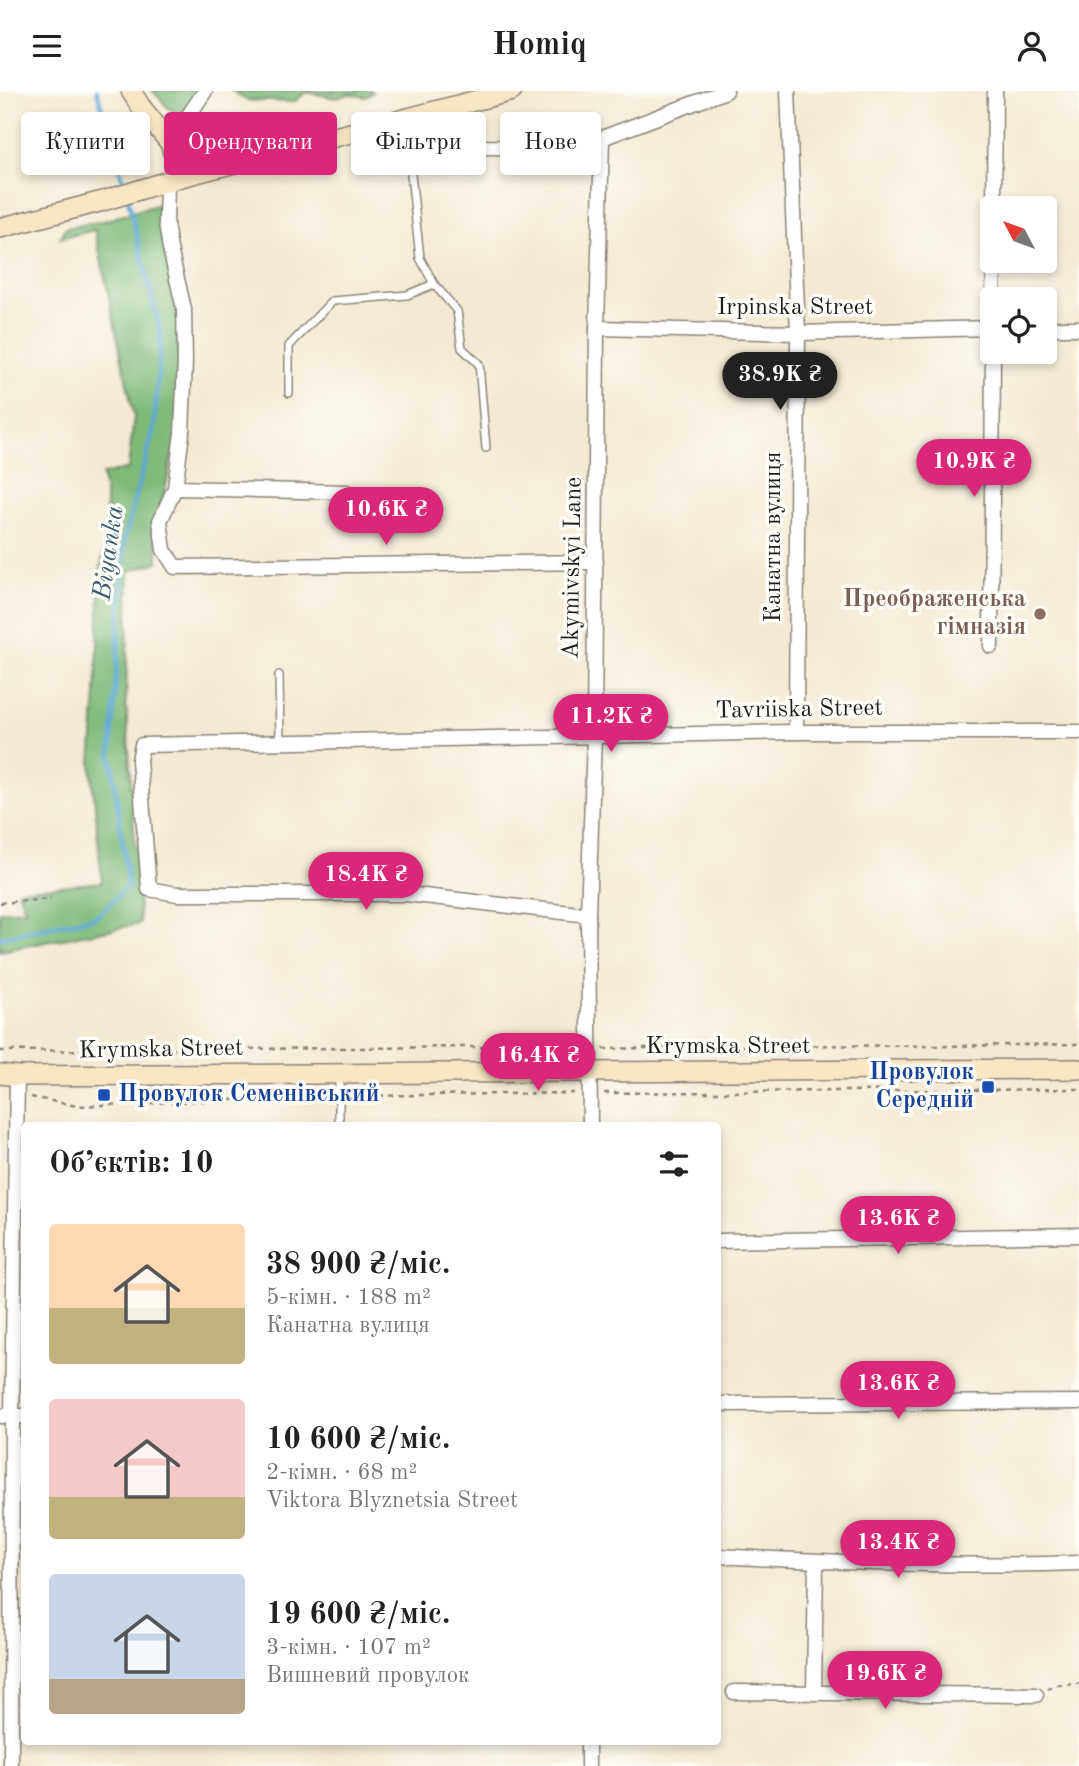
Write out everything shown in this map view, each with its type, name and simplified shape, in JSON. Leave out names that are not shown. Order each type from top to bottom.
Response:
[{"type":"street","points":[[131,91],[164,136]]},
{"type":"street","points":[[191,112],[205,91]]},
{"type":"street","points":[[431,112],[512,91]]},
{"type":"street","points":[[486,148],[538,148],[602,138],[726,91]]},
{"type":"street","name":"Канатна вулиця","points":[[788,91],[798,333],[796,732]]},
{"type":"street","points":[[994,196],[995,91]]},
{"type":"street","points":[[0,228],[351,133]]},
{"type":"street","name":"Akymivskyi Lane","points":[[590,1122],[588,915],[594,737],[597,328],[602,138]]},
{"type":"street","points":[[167,175],[166,223],[184,309],[182,433],[175,488],[160,521],[164,550],[175,567],[596,562]]},
{"type":"street","name":"Irpinska Street","points":[[597,328],[798,333],[980,328]]},
{"type":"street","points":[[1057,328],[1079,328]]},
{"type":"street","points":[[991,646],[993,364]]},
{"type":"street","points":[[175,488],[347,492]]},
{"type":"street","name":"Tavriiska Street","points":[[588,915],[407,894],[177,894],[149,889],[139,760],[142,745],[796,732],[1079,732]]},
{"type":"street","name":"Krymska Street","points":[[11,1081],[339,1072],[1079,1069]]},
{"type":"street","points":[[11,1081],[12,1416],[18,1677],[11,1766]]},
{"type":"street","points":[[721,1241],[1079,1235]]},
{"type":"street","points":[[721,1404],[1079,1402]]},
{"type":"street","points":[[721,1556],[816,1562],[1013,1565],[1079,1563]]},
{"type":"street","points":[[814,1693],[816,1562]]},
{"type":"street","points":[[734,1692],[1036,1695]]},
{"type":"street","points":[[588,1745],[588,1766]]},
{"type":"lane","points":[[412,175],[420,258],[434,284],[457,311],[462,348],[479,364],[486,448]]},
{"type":"lane","points":[[289,393],[289,346],[332,301],[407,295],[434,284]]},
{"type":"lane","points":[[279,675],[280,742]]},
{"type":"lane","points":[[339,1072],[339,1122]]},
{"type":"path","points":[[0,902],[51,899]]},
{"type":"path","points":[[0,1051],[460,1047],[589,1049],[783,1045],[941,1047],[1079,1044]]},
{"type":"path","points":[[11,1081],[78,1105],[339,1096],[1079,1089]]},
{"type":"path","points":[[1036,1695],[1056,1685],[1079,1684]]},
{"type":"green space","points":[[153,91],[199,91],[187,112],[170,110]]},
{"type":"green space","points":[[232,91],[373,92],[366,97],[350,94],[336,98],[306,92],[294,102],[246,100]]},
{"type":"green space","points":[[163,203],[179,309],[178,426],[156,526],[158,562],[129,571],[126,702],[140,924],[0,951],[0,912],[25,910],[18,890],[102,882],[91,764],[101,565],[106,540],[106,498],[102,475],[128,469],[134,417],[95,230],[60,238],[66,228],[103,221]]},
{"type":"waterway","name":"Biyanka","points":[[97,91],[125,188]]},
{"type":"waterway","name":"Biyanka","points":[[0,938],[96,917],[128,886],[111,754],[125,536],[154,428],[161,334],[128,199]]},
{"type":"place","name":"Преображенська гімназія","points":[[1040,614]]},
{"type":"place","name":"Провулок Середній","points":[[988,1087]]},
{"type":"place","name":"Провулок Семенівський","points":[[104,1095]]}]
